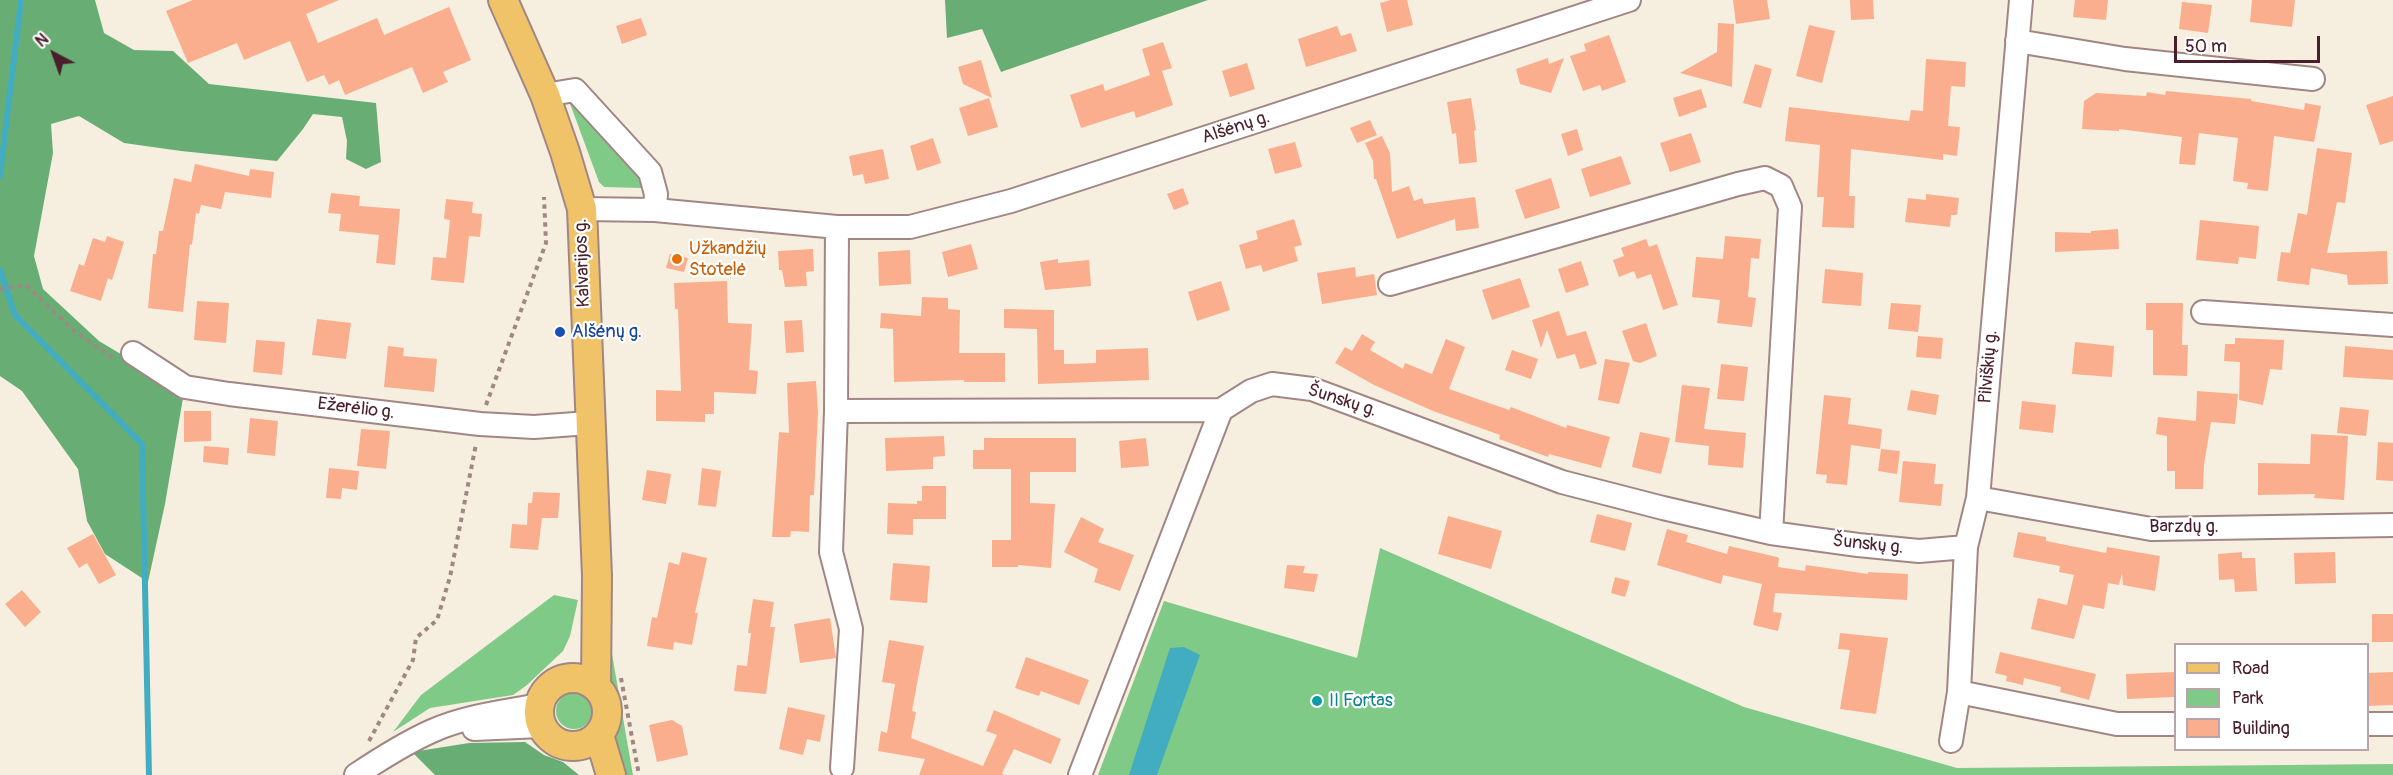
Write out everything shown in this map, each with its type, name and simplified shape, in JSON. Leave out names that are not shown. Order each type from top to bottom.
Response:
[{"type":"main road","name":"Kalvarijos g.","points":[[503,0],[545,95],[582,209],[597,576],[596,686]]},
{"type":"main road","name":"Kalvarijos g.","points":[[567,678],[578,654],[597,576]]},
{"type":"main road","points":[[578,677],[596,686],[603,695],[607,715],[605,726],[599,735],[579,746],[568,746],[548,736],[540,716],[549,687],[567,678],[578,677]]},
{"type":"main road","points":[[599,735],[611,775]]},
{"type":"main road","points":[[568,746],[588,766],[593,775]]},
{"type":"street","name":"Alšėnų g.","points":[[582,209],[655,210],[837,227],[910,227],[1011,201],[1629,0]]},
{"type":"street","name":"Pilviškių g.","points":[[1951,741],[1959,692],[1966,547],[1978,498],[2021,0]]},
{"type":"street","points":[[2016,41],[2125,59],[2313,79]]},
{"type":"street","points":[[545,95],[575,90],[650,172],[656,194],[655,210]]},
{"type":"street","points":[[1390,284],[1738,183],[1765,178],[1781,186],[1790,207],[1771,533]]},
{"type":"street","points":[[837,227],[836,411],[831,552],[851,629],[842,768]]},
{"type":"street","points":[[2203,312],[2393,325]]},
{"type":"street","name":"Ežerėlio g.","points":[[126,357],[185,387],[480,424],[534,427],[589,423]]},
{"type":"street","name":"Šunskų g.","points":[[1221,410],[1251,391],[1272,384],[1312,389],[1562,482],[1771,533],[1919,551],[1966,547]]},
{"type":"street","points":[[836,411],[1221,410],[1080,775]]},
{"type":"street","name":"Barzdų g.","points":[[1978,498],[2151,529],[2393,525]]},
{"type":"street","points":[[1959,692],[2117,724],[2174,724]]},
{"type":"street","points":[[356,775],[433,730],[477,716],[540,716]]},
{"type":"street","points":[[2369,724],[2393,724]]},
{"type":"path","points":[[368,744],[413,660],[416,638],[437,620],[450,577],[480,424],[546,243],[544,197]]},
{"type":"path","points":[[0,289],[26,285],[74,331],[126,357]]},
{"type":"green space","points":[[0,0],[95,0],[104,33],[134,50],[173,51],[209,84],[376,103],[381,162],[366,169],[346,159],[347,141],[342,117],[313,114],[277,161],[124,143],[79,116],[51,124],[53,153],[34,256],[43,289],[99,341],[184,392],[165,504],[148,582],[105,554],[87,521],[78,469],[22,391],[0,376]]},
{"type":"green space","points":[[945,0],[1208,0],[1001,72],[982,29],[947,38]]},
{"type":"green space","points":[[569,101],[579,105],[640,177],[643,184],[641,188],[604,187],[599,182]]},
{"type":"green space","name":"II Fortas","points":[[1380,548],[1744,707],[1957,768],[2393,764],[2393,775],[1098,775],[1164,601],[1357,658]]},
{"type":"green space","points":[[554,595],[578,600],[570,636],[563,651],[527,685],[513,695],[430,708],[393,732],[421,695]]},
{"type":"green space","points":[[607,625],[633,775],[619,775],[611,734],[617,716],[617,702],[608,682]]},
{"type":"green space","points":[[574,693],[586,699],[592,711],[586,723],[574,729],[562,723],[556,711],[562,699]]},
{"type":"green space","points":[[525,742],[544,755],[563,762],[579,775],[435,775],[412,752],[469,743]]},
{"type":"water","points":[[1184,647],[1200,655],[1157,775],[1129,775],[1170,648]]},
{"type":"building","points":[[193,0],[339,0],[306,14],[318,43],[377,18],[384,35],[449,7],[471,60],[443,72],[448,82],[423,93],[412,67],[345,95],[339,80],[329,85],[324,75],[307,82],[290,41],[244,60],[237,43],[188,63],[166,11]]},
{"type":"building","points":[[1407,0],[1413,25],[1387,32],[1380,3]]},
{"type":"building","points":[[1733,0],[1767,0],[1770,19],[1736,24]]},
{"type":"building","points":[[1850,0],[1873,0],[1874,19],[1851,20]]},
{"type":"building","points":[[2075,0],[2108,0],[2106,20],[2073,17]]},
{"type":"building","points":[[2252,0],[2295,0],[2292,27],[2250,22]]},
{"type":"building","points":[[2182,2],[2212,5],[2208,33],[2179,29]]},
{"type":"building","points":[[641,18],[647,35],[622,44],[616,26]]},
{"type":"building","points":[[1718,23],[1734,24],[1732,87],[1680,73],[1717,52]]},
{"type":"building","points":[[1809,25],[1835,31],[1822,83],[1796,76]]},
{"type":"building","points":[[1337,26],[1341,36],[1351,33],[1357,51],[1306,67],[1298,39]]},
{"type":"building","points":[[1609,35],[1626,82],[1602,91],[1600,85],[1583,91],[1570,56],[1586,51],[1584,44]]},
{"type":"building","points":[[1163,42],[1172,68],[1162,71],[1173,105],[1136,118],[1134,111],[1081,128],[1070,95],[1103,84],[1105,91],[1150,75],[1142,49]]},
{"type":"building","points":[[1548,58],[1549,64],[1564,58],[1551,93],[1520,84],[1516,69]]},
{"type":"building","points":[[1926,59],[1966,62],[1965,87],[1951,86],[1948,126],[1960,127],[1957,156],[1943,154],[1943,160],[1851,149],[1849,196],[1855,196],[1854,228],[1822,227],[1824,197],[1817,197],[1820,145],[1785,141],[1789,107],[1909,121],[1911,110],[1923,111]]},
{"type":"building","points":[[981,60],[992,98],[963,84],[958,67]]},
{"type":"building","points":[[1247,63],[1255,89],[1230,97],[1222,71]]},
{"type":"building","points":[[1755,64],[1772,69],[1761,108],[1743,103]]},
{"type":"building","points":[[1701,89],[1707,107],[1679,117],[1673,98]]},
{"type":"building","points":[[2166,91],[2251,99],[2251,101],[2304,110],[2305,103],[2321,106],[2314,142],[2274,136],[2268,191],[2247,189],[2248,183],[2233,181],[2238,138],[2199,133],[2195,165],[2179,164],[2182,137],[2119,129],[2119,131],[2082,129],[2084,101],[2096,93],[2146,96],[2147,92],[2165,95]]},
{"type":"building","points":[[2393,96],[2393,141],[2380,145],[2366,105]]},
{"type":"building","points":[[989,98],[998,127],[968,136],[959,108]]},
{"type":"building","points":[[1471,98],[1476,130],[1474,131],[1477,162],[1459,164],[1456,133],[1452,134],[1447,102]]},
{"type":"building","points":[[1370,120],[1377,135],[1357,143],[1350,128]]},
{"type":"building","points":[[1577,129],[1583,150],[1568,156],[1561,134]]},
{"type":"building","points":[[1691,133],[1701,162],[1670,172],[1660,143]]},
{"type":"building","points":[[1382,136],[1390,153],[1392,192],[1409,186],[1414,201],[1422,198],[1424,204],[1475,197],[1479,228],[1456,231],[1455,219],[1397,239],[1376,179],[1374,179],[1373,161],[1365,143]]},
{"type":"building","points":[[933,138],[941,163],[917,171],[910,146]]},
{"type":"building","points":[[1295,142],[1302,167],[1275,174],[1268,149]]},
{"type":"building","points":[[2317,148],[2352,153],[2345,203],[2337,202],[2327,253],[2387,251],[2388,284],[2348,285],[2347,275],[2311,268],[2309,285],[2277,281],[2281,252],[2290,253],[2298,213],[2307,215]]},
{"type":"building","points":[[883,149],[889,179],[865,184],[863,174],[853,176],[849,156]]},
{"type":"building","points":[[1621,156],[1631,184],[1590,197],[1581,169]]},
{"type":"building","points":[[195,164],[249,176],[250,169],[274,172],[271,198],[225,192],[221,209],[201,205],[199,214],[196,213],[192,245],[190,244],[183,312],[148,308],[153,254],[156,254],[159,231],[163,231],[174,178],[191,182]]},
{"type":"building","points":[[1551,178],[1560,208],[1525,219],[1515,190]]},
{"type":"building","points":[[1183,188],[1189,204],[1174,210],[1167,194]]},
{"type":"building","points":[[331,193],[360,196],[359,206],[400,209],[395,265],[376,263],[379,235],[339,231],[341,214],[328,213]]},
{"type":"building","points":[[1926,194],[1959,198],[1957,215],[1951,215],[1950,227],[1905,222],[1908,198],[1926,200]]},
{"type":"building","points":[[446,199],[473,202],[472,213],[482,214],[480,237],[469,236],[464,283],[431,280],[433,257],[446,258],[450,220],[444,219]]},
{"type":"building","points":[[1294,219],[1302,245],[1294,247],[1298,261],[1263,272],[1261,265],[1246,269],[1239,245],[1258,239],[1256,231]]},
{"type":"building","points":[[2200,220],[2259,226],[2256,259],[2239,257],[2238,264],[2196,260]]},
{"type":"building","points":[[2118,229],[2119,249],[2055,252],[2055,232],[2091,233],[2091,231]]},
{"type":"building","points":[[107,236],[124,242],[112,280],[108,278],[101,301],[70,291],[79,264],[84,266],[93,238],[105,242]]},
{"type":"building","points":[[1725,236],[1761,239],[1759,259],[1751,258],[1748,297],[1756,298],[1752,327],[1717,323],[1720,300],[1692,297],[1696,257],[1723,259]]},
{"type":"building","points":[[1646,239],[1649,247],[1657,244],[1678,305],[1663,310],[1651,274],[1637,279],[1634,271],[1619,277],[1613,260],[1624,256],[1621,248]]},
{"type":"building","points":[[971,244],[978,269],[948,277],[942,252]]},
{"type":"building","points":[[813,249],[814,271],[806,272],[807,286],[785,287],[782,270],[779,270],[778,251]]},
{"type":"building","points":[[910,250],[911,284],[879,286],[878,252]]},
{"type":"building","points":[[670,254],[688,258],[684,272],[666,268]]},
{"type":"building","points":[[1058,259],[1058,263],[1089,260],[1091,286],[1045,290],[1040,262]]},
{"type":"building","points":[[1581,261],[1589,285],[1566,293],[1558,269]]},
{"type":"building","points":[[1355,267],[1356,277],[1374,274],[1377,295],[1322,304],[1317,273]]},
{"type":"building","points":[[1825,269],[1863,273],[1861,306],[1822,303]]},
{"type":"building","points":[[1520,278],[1530,307],[1492,320],[1482,290]]},
{"type":"building","points":[[727,281],[728,323],[752,324],[749,370],[758,371],[756,394],[714,392],[714,414],[705,414],[705,422],[656,421],[656,390],[681,391],[678,309],[675,309],[674,283]]},
{"type":"building","points":[[1221,281],[1230,310],[1197,321],[1188,292]]},
{"type":"building","points":[[922,297],[948,298],[948,309],[960,310],[959,353],[1005,353],[1005,382],[964,382],[964,380],[894,382],[893,329],[880,328],[881,313],[921,316]]},
{"type":"building","points":[[197,301],[229,303],[226,343],[194,340]]},
{"type":"building","points":[[1891,303],[1921,305],[1918,332],[1888,329]]},
{"type":"building","points":[[2146,303],[2183,303],[2182,345],[2188,345],[2187,376],[2153,375],[2153,330],[2146,330]]},
{"type":"building","points":[[1004,309],[1054,310],[1054,350],[1064,350],[1064,364],[1096,363],[1096,350],[1148,348],[1149,380],[1038,384],[1037,329],[1004,328]]},
{"type":"building","points":[[1559,311],[1567,336],[1586,331],[1597,364],[1580,369],[1575,354],[1557,359],[1547,330],[1541,348],[1532,320]]},
{"type":"building","points":[[317,319],[351,323],[346,359],[312,355]]},
{"type":"building","points":[[802,320],[804,352],[786,353],[784,321]]},
{"type":"building","points":[[1646,323],[1657,356],[1640,363],[1633,361],[1622,331]]},
{"type":"building","points":[[1362,334],[1375,342],[1370,350],[1403,369],[1405,363],[1432,374],[1446,339],[1465,347],[1449,389],[1509,410],[1511,407],[1566,428],[1567,425],[1610,437],[1601,468],[1549,454],[1548,457],[1499,439],[1500,435],[1433,411],[1374,385],[1335,363],[1345,347],[1352,351]]},
{"type":"building","points":[[1918,336],[1943,338],[1941,359],[1916,357]]},
{"type":"building","points":[[2235,338],[2284,340],[2282,370],[2270,369],[2263,405],[2239,400],[2240,362],[2224,361],[2225,344],[2235,344]]},
{"type":"building","points":[[256,340],[285,342],[282,375],[253,372]]},
{"type":"building","points":[[2075,342],[2114,346],[2112,377],[2072,374]]},
{"type":"building","points":[[388,346],[404,348],[403,356],[437,359],[434,392],[384,387]]},
{"type":"building","points":[[2345,346],[2393,350],[2393,380],[2343,377]]},
{"type":"building","points":[[1512,350],[1538,359],[1531,379],[1505,370]]},
{"type":"building","points":[[1605,359],[1630,363],[1619,404],[1598,400]]},
{"type":"building","points":[[1721,364],[1748,367],[1744,401],[1717,399]]},
{"type":"building","points":[[816,381],[818,412],[814,495],[810,495],[809,532],[791,531],[790,537],[772,537],[779,432],[789,433],[787,383]]},
{"type":"building","points":[[1682,385],[1710,388],[1704,429],[1746,433],[1743,468],[1708,465],[1709,446],[1675,442]]},
{"type":"building","points":[[1911,390],[1939,395],[1936,415],[1907,410]]},
{"type":"building","points":[[2197,391],[2238,394],[2235,424],[2211,422],[2204,465],[2203,489],[2175,489],[2175,471],[2167,471],[2167,436],[2156,434],[2158,417],[2196,421]]},
{"type":"building","points":[[1824,395],[1851,398],[1848,424],[1882,429],[1880,449],[1851,445],[1847,485],[1826,483],[1827,475],[1816,474]]},
{"type":"building","points":[[2022,401],[2056,405],[2053,433],[2019,429]]},
{"type":"building","points":[[2340,407],[2369,410],[2366,436],[2337,433]]},
{"type":"building","points":[[184,411],[211,411],[211,441],[184,442]]},
{"type":"building","points":[[250,418],[278,421],[275,456],[247,453]]},
{"type":"building","points":[[361,429],[390,431],[386,469],[357,466]]},
{"type":"building","points":[[1640,432],[1670,438],[1661,474],[1632,467]]},
{"type":"building","points":[[2311,434],[2348,436],[2344,500],[2314,498],[2315,494],[2258,495],[2258,463],[2310,464]]},
{"type":"building","points":[[944,436],[945,456],[933,457],[933,469],[886,471],[885,438]]},
{"type":"building","points":[[984,438],[1076,438],[1076,472],[1030,472],[1030,503],[1055,504],[1051,568],[1018,565],[1018,567],[992,567],[992,540],[1011,540],[1011,469],[973,469],[973,450],[984,450]]},
{"type":"building","points":[[1146,438],[1149,466],[1121,468],[1119,441]]},
{"type":"building","points":[[2378,442],[2393,443],[2393,481],[2376,480]]},
{"type":"building","points":[[204,446],[229,448],[228,465],[203,462]]},
{"type":"building","points":[[1881,449],[1900,451],[1897,474],[1878,471]]},
{"type":"building","points":[[1903,461],[1936,464],[1934,484],[1943,484],[1941,506],[1899,502]]},
{"type":"building","points":[[329,468],[359,471],[357,490],[342,488],[341,499],[326,498]]},
{"type":"building","points":[[702,468],[721,471],[716,507],[698,505]]},
{"type":"building","points":[[647,470],[671,474],[666,504],[642,500]]},
{"type":"building","points":[[922,486],[946,486],[946,519],[913,519],[913,535],[887,534],[888,503],[917,504],[917,501],[922,501]]},
{"type":"building","points":[[533,492],[560,493],[558,518],[542,518],[538,550],[510,548],[512,524],[527,525],[528,503],[532,503]]},
{"type":"building","points":[[1597,514],[1632,523],[1625,551],[1590,542]]},
{"type":"building","points":[[1448,516],[1502,531],[1491,569],[1438,554]]},
{"type":"building","points":[[1081,517],[1104,529],[1098,542],[1134,555],[1120,591],[1094,582],[1098,569],[1064,552]]},
{"type":"building","points":[[1667,529],[1688,535],[1686,542],[1727,554],[1729,546],[1777,557],[1779,558],[1778,567],[1805,571],[1806,565],[1868,574],[1868,572],[1908,574],[1907,600],[1775,593],[1773,612],[1782,613],[1778,631],[1753,625],[1762,584],[1723,575],[1721,584],[1657,565]]},
{"type":"building","points":[[2018,532],[2046,537],[2046,541],[2106,553],[2107,547],[2160,556],[2155,591],[2123,585],[2122,573],[2119,585],[2108,583],[2104,609],[2083,605],[2074,639],[2031,629],[2038,598],[2067,605],[2074,575],[2059,572],[2060,566],[2013,557]]},
{"type":"building","points":[[93,534],[116,575],[99,584],[87,563],[79,568],[67,548]]},
{"type":"building","points":[[682,552],[707,558],[695,613],[698,613],[692,645],[674,642],[673,650],[647,646],[652,617],[657,618],[669,562],[679,565]]},
{"type":"building","points":[[2242,552],[2242,558],[2255,558],[2257,591],[2235,592],[2234,579],[2219,580],[2218,554]]},
{"type":"building","points":[[2335,552],[2336,583],[2295,584],[2294,553]]},
{"type":"building","points":[[893,563],[930,566],[927,603],[890,600]]},
{"type":"building","points":[[1287,565],[1305,566],[1303,573],[1318,574],[1314,592],[1284,588]]},
{"type":"building","points":[[1615,577],[1630,581],[1625,597],[1611,593]]},
{"type":"building","points":[[22,590],[41,612],[25,627],[5,604]]},
{"type":"building","points":[[753,599],[774,602],[770,627],[775,627],[766,694],[734,691],[737,665],[747,666],[751,633],[748,633]]},
{"type":"building","points":[[2372,614],[2393,614],[2393,642],[2372,642]]},
{"type":"building","points":[[830,618],[836,658],[800,663],[794,624]]},
{"type":"building","points":[[1840,633],[1888,638],[1876,714],[1840,709],[1850,650],[1838,649]]},
{"type":"building","points":[[889,640],[924,646],[912,711],[916,712],[911,738],[983,766],[997,735],[986,731],[994,710],[1061,739],[1051,764],[1014,749],[1002,773],[1004,775],[919,775],[925,759],[878,751],[881,731],[887,733],[895,684],[882,682]]},
{"type":"building","points":[[2000,652],[2096,674],[2089,700],[2060,692],[2061,687],[2024,678],[2023,685],[2006,681],[2007,676],[1995,673]]},
{"type":"building","points":[[1026,657],[1089,680],[1079,705],[1041,691],[1039,696],[1015,688]]},
{"type":"building","points":[[2174,672],[2174,697],[2127,699],[2126,674]]},
{"type":"building","points":[[2393,672],[2393,705],[2369,706],[2369,673]]},
{"type":"building","points":[[788,707],[825,715],[820,742],[807,739],[803,755],[779,749]]},
{"type":"building","points":[[672,720],[682,726],[688,755],[657,762],[649,725]]},
{"type":"waterway","points":[[0,176],[21,0]]},
{"type":"waterway","points":[[0,270],[15,315],[142,444],[149,775]]},
{"type":"place","name":"Užkandžių Stotelė","points":[[677,259]]},
{"type":"place","name":"Alšėnų g.","points":[[560,332]]},
{"type":"place","name":"II Fortas","points":[[1317,701]]}]
